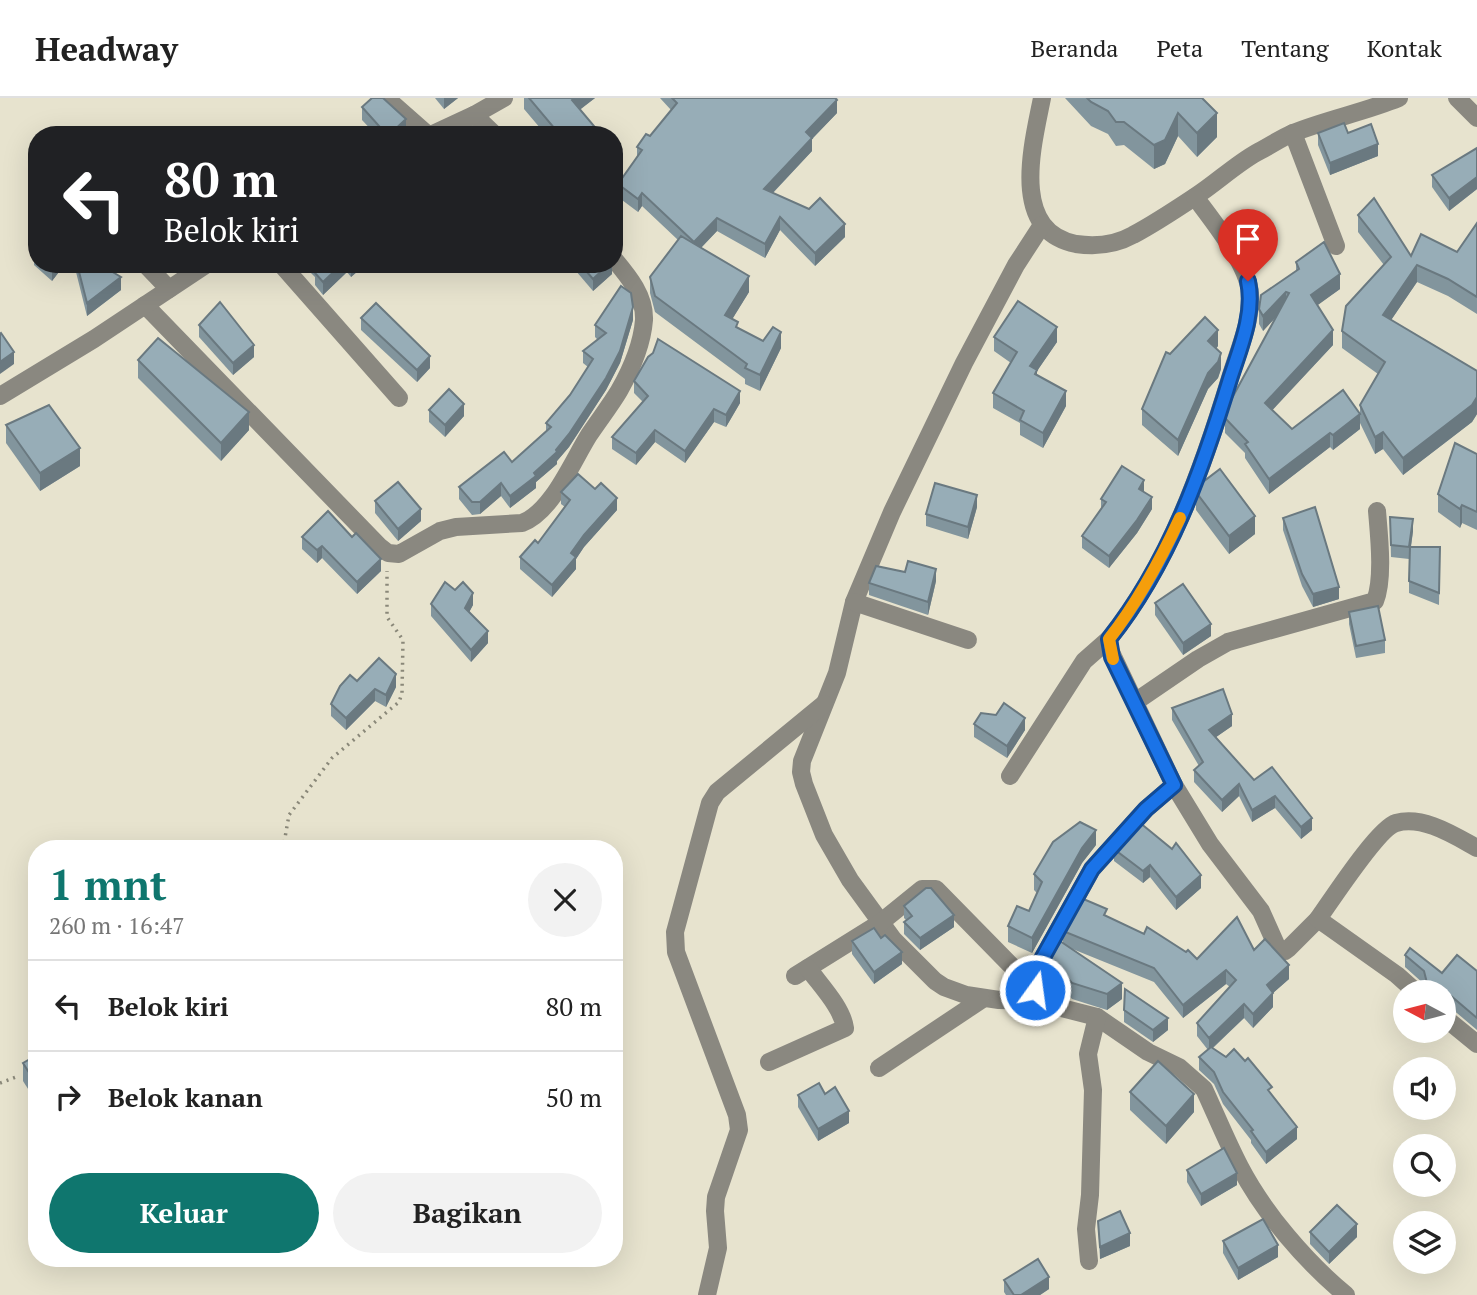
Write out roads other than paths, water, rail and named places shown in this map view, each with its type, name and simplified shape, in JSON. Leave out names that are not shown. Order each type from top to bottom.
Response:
[{"type":"street","points":[[386,98],[419,126]]},
{"type":"street","points":[[451,126],[474,116],[503,98]]},
{"type":"street","points":[[1042,98],[1032,147],[1030,191],[1033,207],[1042,225],[1058,238],[1074,243],[1106,246],[1130,237],[1195,197],[1251,156],[1293,133],[1399,98]]},
{"type":"street","points":[[1457,98],[1477,118]]},
{"type":"street","points":[[474,116],[485,126]]},
{"type":"street","points":[[1293,133],[1336,246]]},
{"type":"street","points":[[1010,776],[1084,661],[1109,639],[1126,618],[1164,553],[1208,453],[1248,322],[1250,294],[1248,281],[1222,232],[1195,197]]},
{"type":"street","points":[[1042,225],[1016,265],[964,363],[892,512],[854,602],[838,673],[802,761],[804,784],[824,835],[838,861],[880,923],[934,981],[953,991],[984,998],[1034,996],[1097,1017],[1148,1052],[1167,1060],[1197,1080],[1205,1089],[1241,1168],[1261,1202],[1297,1247],[1329,1282],[1346,1295]]},
{"type":"street","points":[[145,305],[388,553],[399,554],[440,531],[456,527],[522,523],[531,519],[553,495],[619,390],[640,345],[644,318],[640,296],[623,270]]},
{"type":"street","points":[[154,273],[169,289]]},
{"type":"street","points":[[0,396],[94,339],[193,273]]},
{"type":"street","points":[[289,273],[399,398]]},
{"type":"street","points":[[1135,702],[1228,642],[1375,601],[1378,594],[1379,563],[1377,511]]},
{"type":"street","points":[[854,602],[968,640]]},
{"type":"street","points":[[1109,639],[1112,657],[1174,785],[1210,845],[1261,911],[1278,949],[1285,951],[1318,919],[1348,877],[1387,829],[1396,823],[1431,825],[1477,848]]},
{"type":"street","points":[[707,1295],[718,1248],[716,1197],[739,1130],[737,1115],[676,952],[675,932],[710,803],[717,792],[825,702]]},
{"type":"street","points":[[1034,996],[1037,968],[1092,869],[1146,809],[1174,785]]},
{"type":"street","points":[[769,1062],[845,1028],[833,1004],[801,972],[880,923],[922,889],[936,889],[1034,996]]},
{"type":"street","points":[[1318,919],[1403,980]]},
{"type":"street","points":[[879,1068],[984,998]]},
{"type":"street","points":[[1089,1261],[1086,1229],[1090,1195],[1093,1090],[1088,1054],[1097,1017]]},
{"type":"street","points":[[1456,1027],[1477,1044]]}]
